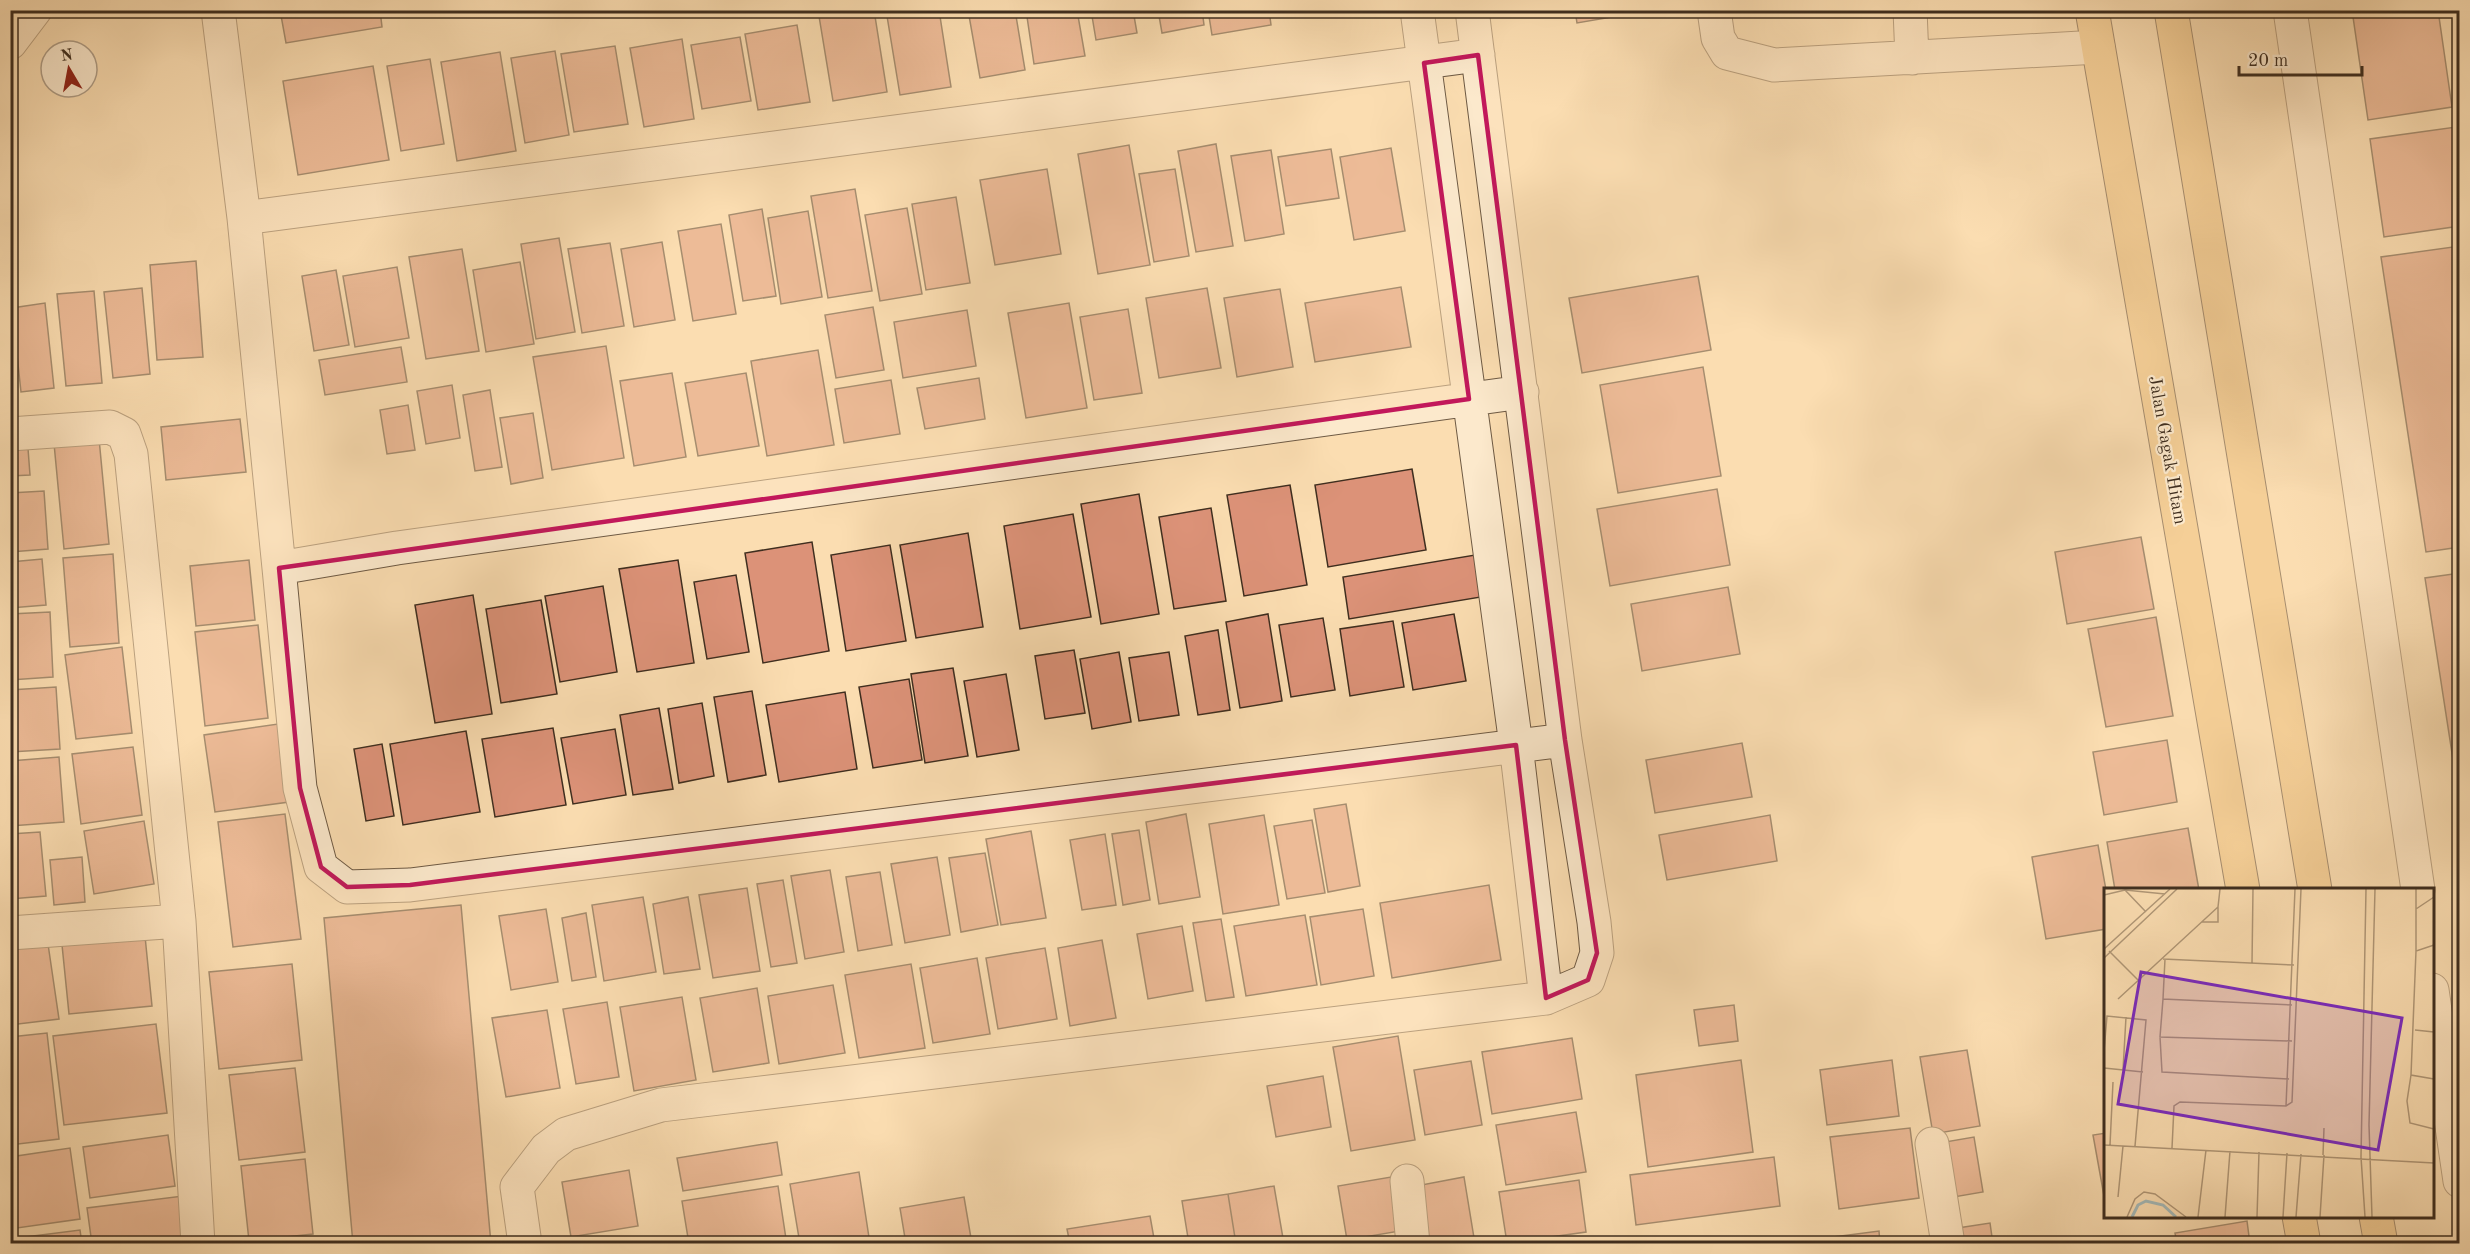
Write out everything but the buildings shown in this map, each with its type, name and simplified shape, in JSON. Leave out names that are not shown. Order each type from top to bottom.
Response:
[{"type":"highway","name":"Jalan Gagak Hitam","points":[[2092,10],[2243,888]]},
{"type":"highway","points":[[2171,10],[2315,888]]},
{"type":"highway","points":[[2299,1218],[2304,1244]]},
{"type":"highway","points":[[2376,1218],[2381,1244]]},
{"type":"street","points":[[10,43],[35,10]]},
{"type":"street","points":[[218,10],[244,218],[300,788],[321,867],[347,887],[410,885],[1565,740]]},
{"type":"street","points":[[1417,10],[1516,745],[1546,998]]},
{"type":"street","points":[[525,1244],[517,1187],[546,1149],[566,1134],[661,1105],[1546,998],[1588,980],[1597,953],[1565,740],[1472,10]]},
{"type":"street","points":[[1714,10],[1718,38],[1726,53],[1774,65],[2098,47]]},
{"type":"street","points":[[1910,10],[1912,58]]},
{"type":"street","points":[[2290,10],[2418,888]]},
{"type":"street","points":[[244,218],[1478,55]]},
{"type":"street","points":[[279,568],[397,548],[1522,392]]},
{"type":"street","points":[[10,434],[110,427],[123,434],[131,454],[179,921],[198,1244]]},
{"type":"street","points":[[10,933],[179,921]]},
{"type":"street","points":[[2434,1009],[2435,1028],[2460,1181]]},
{"type":"street","points":[[1932,1144],[1948,1244]]},
{"type":"street","points":[[1407,1181],[1413,1244]]},
{"type":"highlighted area","points":[[1478,55],[1565,740],[1597,953],[1588,980],[1546,998],[1516,745],[410,885],[347,887],[321,867],[300,788],[279,568],[1469,399],[1424,63]]}]
